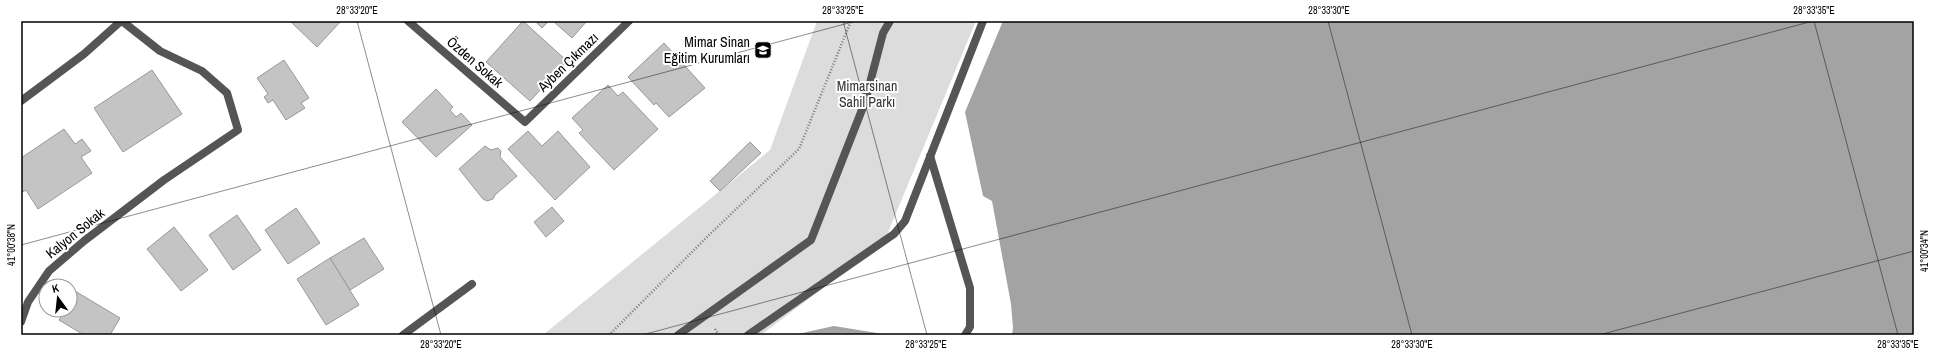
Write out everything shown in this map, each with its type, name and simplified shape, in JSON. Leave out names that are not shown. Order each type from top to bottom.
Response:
[{"type":"street","points":[[21,101],[84,54],[122,21]]},
{"type":"street","name":"Kalyon Sokak","points":[[21,322],[28,302],[49,271],[84,241],[164,180],[238,130],[227,93],[202,71],[160,51],[122,21]]},
{"type":"street","name":"Özden Sokak","points":[[410,21],[525,122]]},
{"type":"street","name":"Ayben Çıkmazı","points":[[525,122],[630,21]]},
{"type":"street","points":[[678,335],[811,240],[864,102],[883,33],[890,21]]},
{"type":"street","points":[[748,335],[894,234],[905,221],[983,21]]},
{"type":"street","points":[[930,156],[970,288],[970,327],[965,335]]},
{"type":"street","points":[[403,335],[472,284]]},
{"type":"path","points":[[609,335],[708,236],[799,149],[851,21]]},
{"type":"green space","name":"Mimarsinan Sahil Parkı","points":[[817,21],[976,21],[884,242],[761,335],[543,335],[770,150]]},
{"type":"shaded area","points":[[1003,21],[1914,21],[1914,335],[1012,335],[1013,328],[1011,304],[992,201],[983,196],[965,112]]},
{"type":"shaded area","points":[[834,326],[889,335],[793,335]]},
{"type":"building","points":[[290,21],[341,21],[317,47]]},
{"type":"building","points":[[523,21],[567,61],[530,101],[486,62]]},
{"type":"building","points":[[535,21],[549,21],[542,28]]},
{"type":"building","points":[[553,21],[587,21],[572,38]]},
{"type":"building","points":[[664,43],[705,88],[669,117],[656,103],[654,105],[628,77]]},
{"type":"building","points":[[284,60],[309,98],[301,103],[305,108],[286,120],[273,100],[268,103],[264,97],[268,94],[257,78]]},
{"type":"building","points":[[152,70],[182,114],[123,152],[94,108]]},
{"type":"building","points":[[608,85],[618,96],[623,92],[658,129],[614,170],[579,133],[583,130],[572,118]]},
{"type":"building","points":[[436,89],[453,107],[450,110],[456,117],[461,113],[472,125],[436,157],[402,122]]},
{"type":"building","points":[[64,129],[75,144],[82,139],[91,151],[81,157],[92,173],[38,209],[26,190],[21,193],[21,158]]},
{"type":"building","points":[[528,131],[542,146],[558,131],[590,167],[555,200],[508,149]]},
{"type":"building","points":[[750,142],[761,153],[720,191],[710,181]]},
{"type":"building","points":[[485,146],[491,150],[498,148],[501,151],[500,157],[517,176],[495,195],[493,199],[487,201],[483,199],[459,169]]},
{"type":"building","points":[[552,207],[564,221],[546,237],[534,222]]},
{"type":"building","points":[[296,208],[320,243],[288,264],[265,230]]},
{"type":"building","points":[[237,215],[261,250],[233,270],[209,235]]},
{"type":"building","points":[[174,227],[208,270],[181,291],[147,249]]},
{"type":"building","points":[[364,238],[384,269],[350,290],[330,258]]},
{"type":"building","points":[[330,258],[359,305],[326,325],[297,279]]},
{"type":"building","points":[[78,293],[120,318],[110,335],[84,335],[59,320],[60,318],[78,318]]},
{"type":"place","name":"Mimar Sinan Eğitim Kurumları","points":[[763,50]]}]
